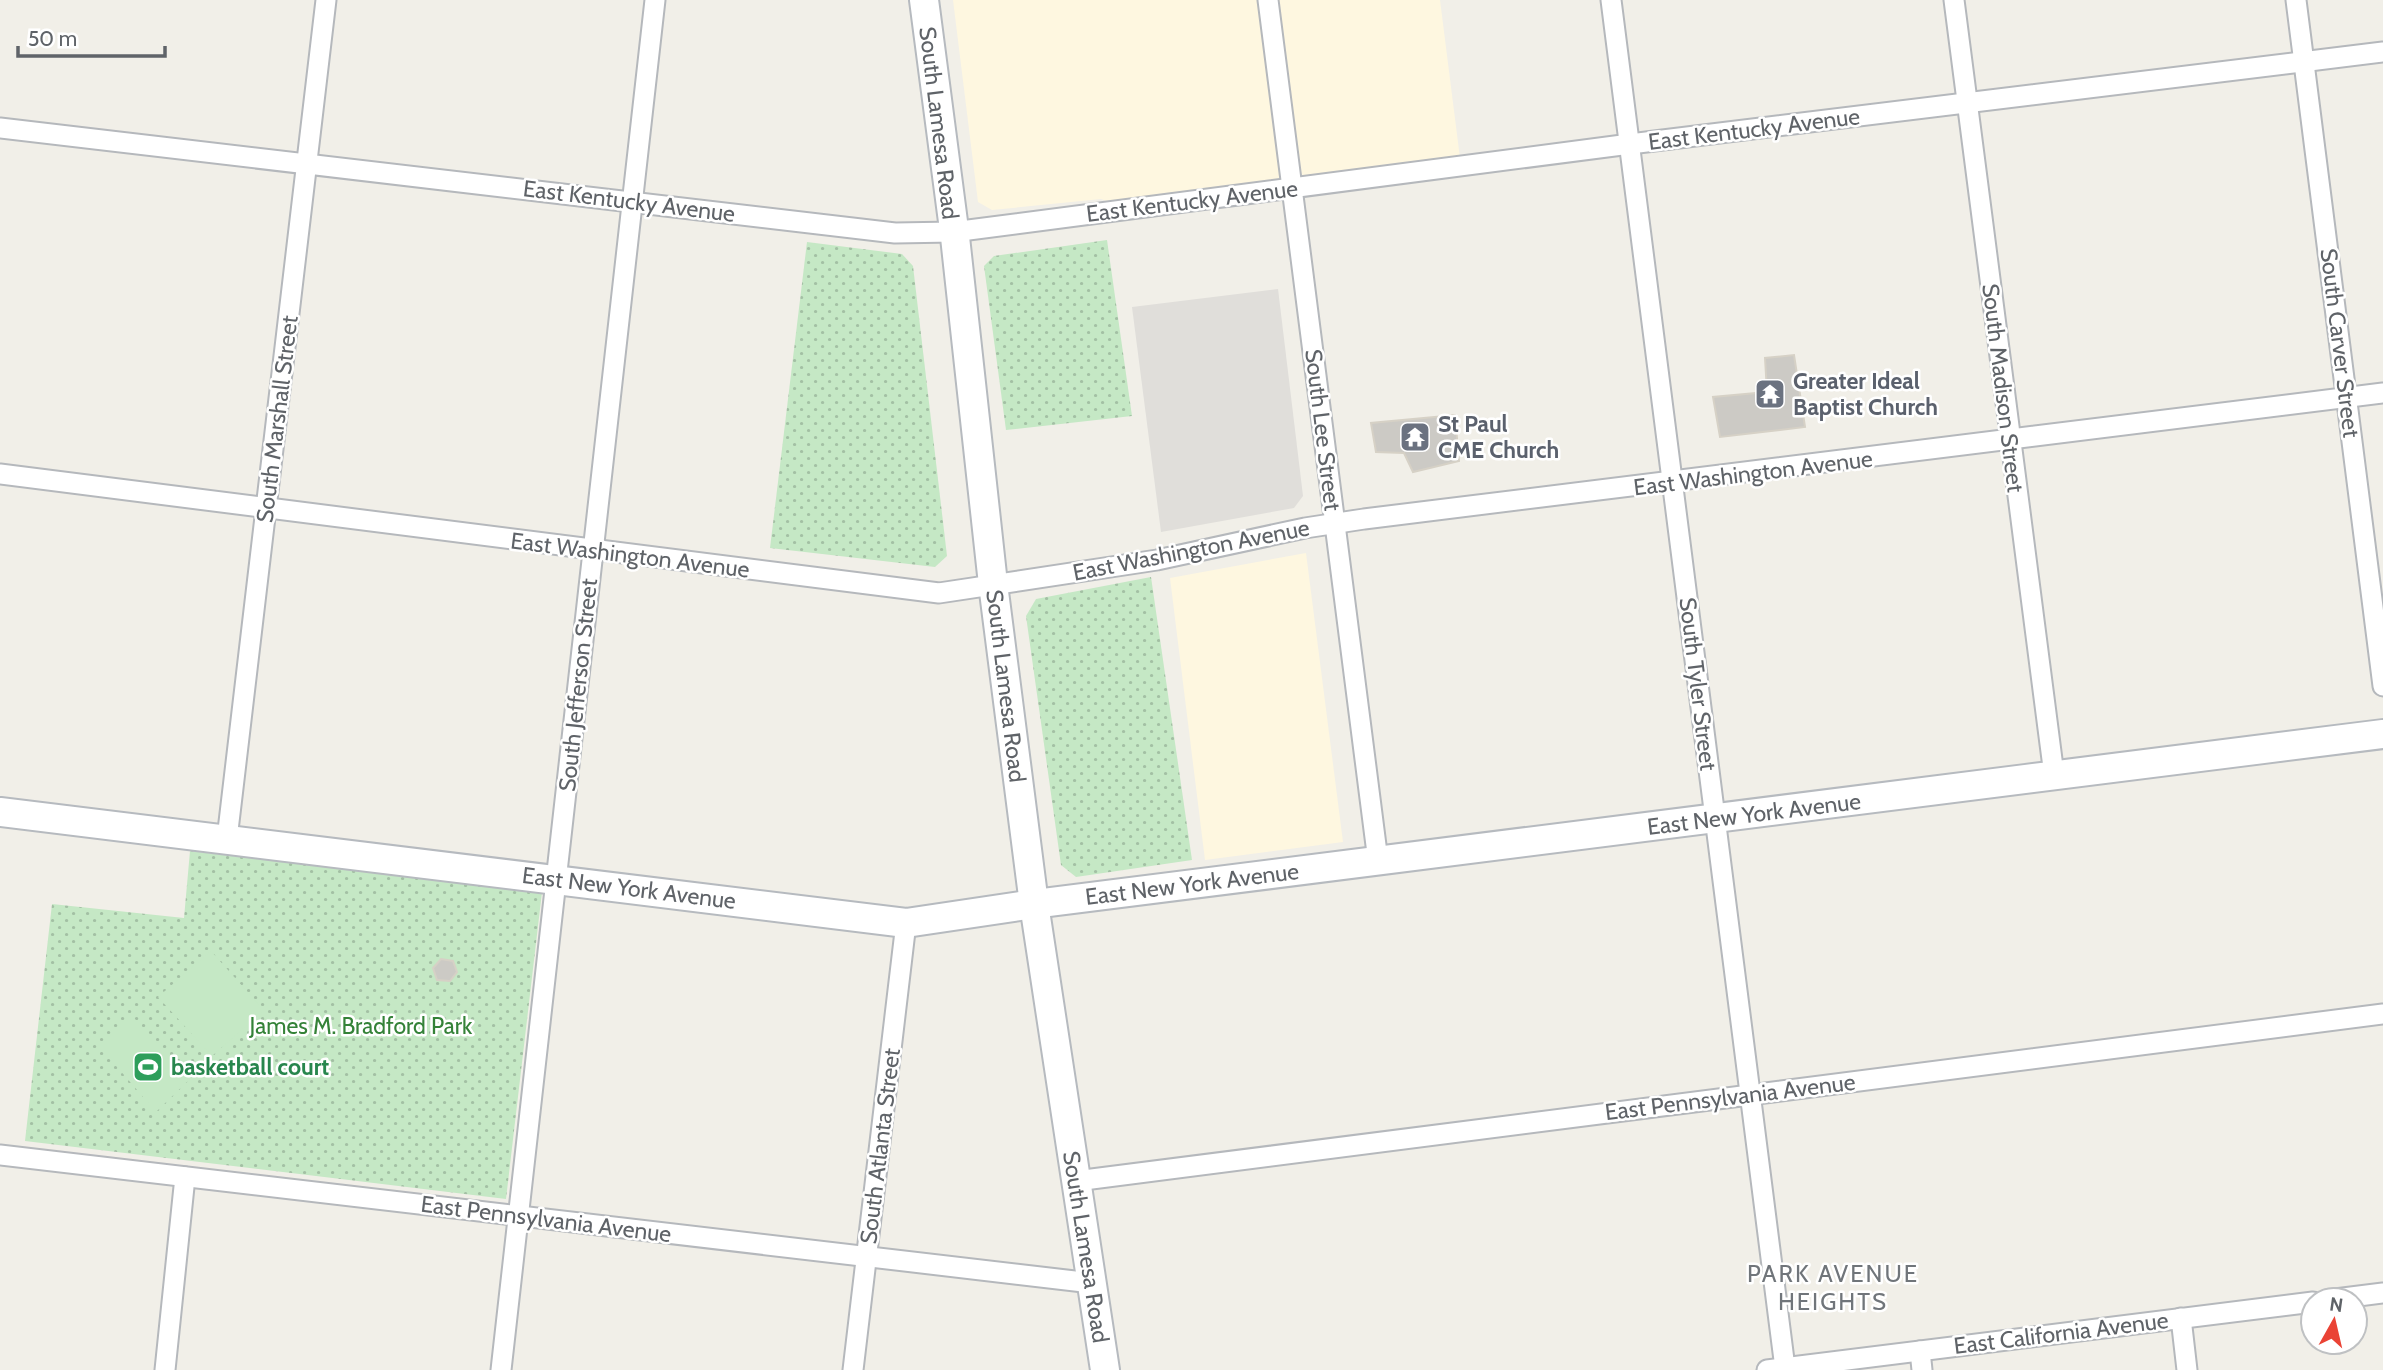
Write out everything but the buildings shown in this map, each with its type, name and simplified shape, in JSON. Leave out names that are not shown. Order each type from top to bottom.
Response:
[{"type":"street","name":"South Marshall Street","points":[[227,839],[326,0]]},
{"type":"street","name":"South Jefferson Street","points":[[501,1370],[655,0]]},
{"type":"street","name":"South Lamesa Road","points":[[924,0],[1034,904],[1105,1370]]},
{"type":"street","name":"South Lee Street","points":[[1268,0],[1378,861]]},
{"type":"street","name":"South Tyler Street","points":[[1611,0],[1751,1095],[1776,1369]]},
{"type":"street","name":"South Madison Street","points":[[1954,0],[2054,775]]},
{"type":"street","name":"South Carver Street","points":[[2296,0],[2383,686]]},
{"type":"street","name":"East Kentucky Avenue","points":[[0,128],[895,233],[953,232],[1630,144],[2383,52]]},
{"type":"street","name":"East Washington Avenue","points":[[0,474],[939,593],[1157,560],[1305,528],[2383,393]]},
{"type":"street","name":"East New York Avenue","points":[[0,811],[906,923],[1034,904],[2383,734]]},
{"type":"street","name":"South Atlanta Street","points":[[853,1370],[906,923]]},
{"type":"street","name":"East Pennsylvania Avenue","points":[[1076,1181],[2383,1014]]},
{"type":"street","name":"East Pennsylvania Avenue","points":[[0,1155],[1092,1283]]},
{"type":"street","points":[[165,1370],[185,1177]]},
{"type":"street","name":"East California Avenue","points":[[1776,1369],[1921,1361],[2181,1318],[2299,1304]]},
{"type":"street","points":[[2181,1318],[2187,1370]]},
{"type":"shaded area","points":[[953,0],[1440,0],[1461,166],[1124,208],[1101,199],[992,210],[978,202]]},
{"type":"shaded area","points":[[1278,289],[1303,496],[1294,508],[1161,532],[1132,307]]},
{"type":"shaded area","points":[[1306,553],[1343,842],[1205,860],[1170,578]]},
{"type":"green space","points":[[1107,240],[1132,416],[1006,430],[984,266],[994,256]]},
{"type":"green space","points":[[807,242],[902,254],[913,266],[947,556],[935,567],[770,548]]},
{"type":"green space","points":[[1151,577],[1192,860],[1076,877],[1061,865],[1026,616],[1036,599]]},
{"type":"green space","name":"James M. Bradford Park","points":[[190,851],[542,892],[506,1199],[25,1141],[52,904],[184,918]]},
{"type":"green space","points":[[211,951],[260,1006],[259,1011],[262,1012],[212,1056],[158,997]]},
{"type":"green space","name":"basketball court","points":[[133,1017],[190,1079],[156,1112],[99,1046]]},
{"type":"place","name":"Greater Ideal Baptist Church","points":[[1770,394]]},
{"type":"place","name":"St Paul CME Church","points":[[1415,437]]},
{"type":"place","name":"basketball court","points":[[148,1067]]},
{"type":"district","name":"PARK AVENUE HEIGHTS","points":[[1833,1287]]}]
